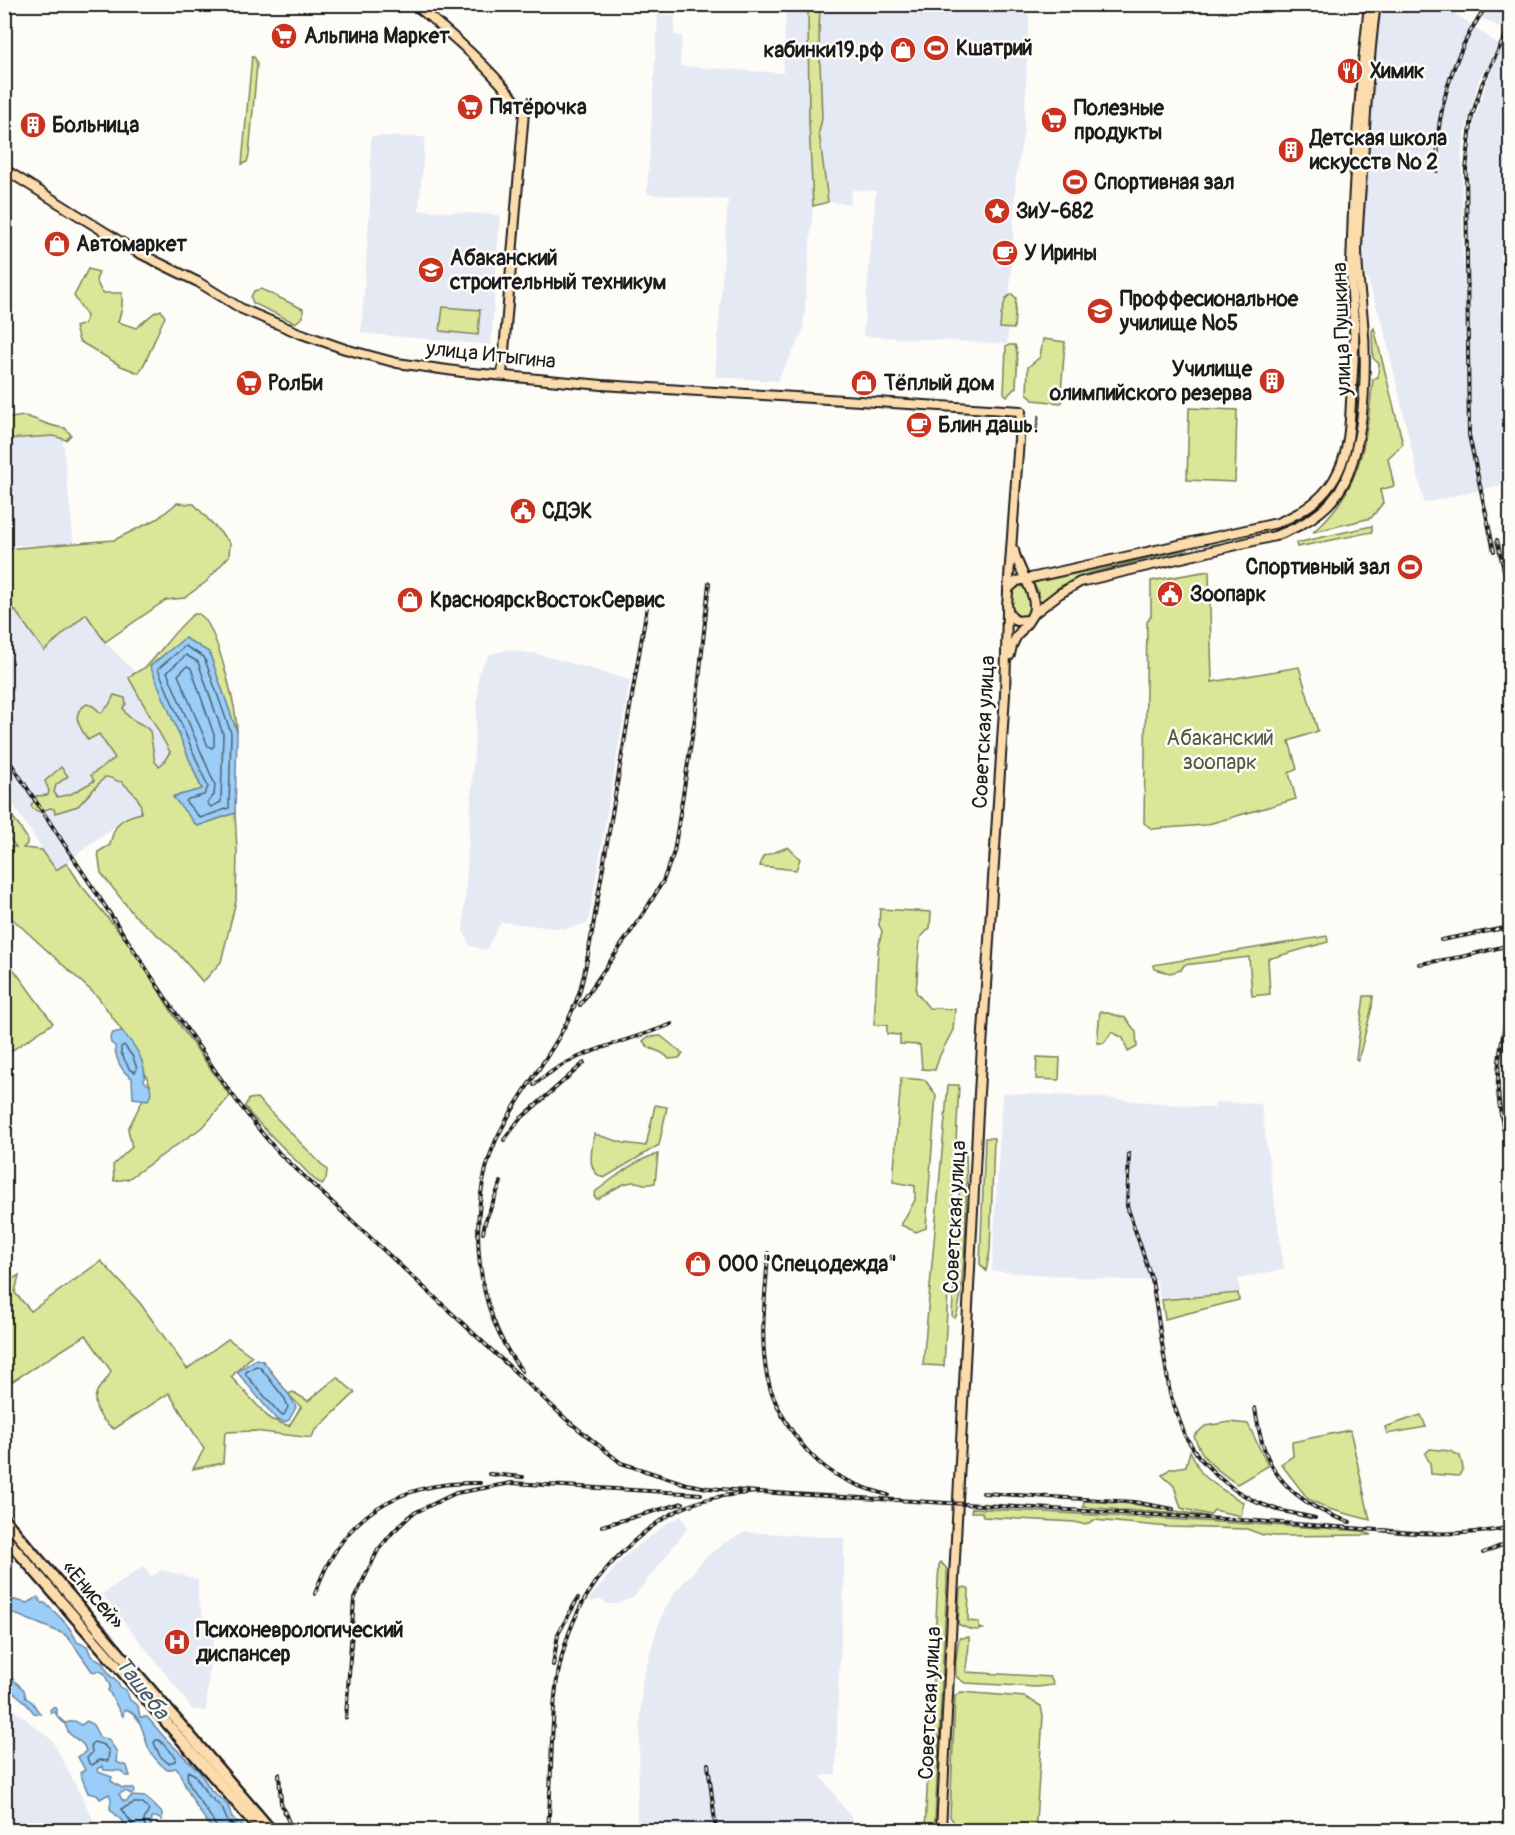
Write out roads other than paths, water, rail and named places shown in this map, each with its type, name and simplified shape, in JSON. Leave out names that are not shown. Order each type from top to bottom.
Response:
[{"type":"highway","name":"«Енисей»","points":[[4,1519],[271,1830]]},
{"type":"highway","name":"«Енисей»","points":[[4,1536],[260,1830]]},
{"type":"main road","points":[[414,4],[506,87],[524,112],[502,375]]},
{"type":"main road","name":"улица Пушкина","points":[[1024,579],[1277,523],[1307,509],[1325,492],[1338,472],[1346,449],[1350,424],[1354,350],[1351,272],[1353,212],[1360,85],[1369,4]]},
{"type":"main road","name":"улица Пушкина","points":[[1005,683],[1011,646],[1020,630],[1030,618],[1059,594],[1080,582],[1275,536],[1300,527],[1335,498],[1350,472],[1357,445],[1363,395],[1363,323],[1358,274],[1358,246],[1368,82],[1376,4]]},
{"type":"main road","name":"улица Итыгина","points":[[4,169],[137,252],[198,282],[242,309],[298,333],[397,363],[602,385],[1021,411],[1012,529]]},
{"type":"main road","points":[[1012,529],[1017,566],[1035,600],[1030,618],[1021,622],[1012,619],[1007,606],[1012,529]]},
{"type":"main road","points":[[1017,566],[1023,571],[1033,573],[1059,572]]},
{"type":"main road","points":[[1008,589],[1017,581],[1024,579]]},
{"type":"main road","name":"Советская улица","points":[[941,1830],[980,1093],[1005,683],[1007,606]]},
{"type":"water","points":[[185,638],[209,652],[237,732],[235,813],[197,826],[173,797],[202,789],[150,666]]},
{"type":"water","points":[[121,1031],[135,1047],[142,1060],[144,1081],[150,1086],[151,1094],[148,1100],[133,1098],[132,1078],[122,1069],[115,1046],[111,1043],[110,1038],[113,1033]]},
{"type":"water","points":[[256,1359],[263,1361],[296,1407],[289,1420],[285,1422],[277,1420],[237,1372]]},
{"type":"water","name":"Ташеба","points":[[5,1589],[10,1593],[8,1596],[10,1599],[28,1603],[38,1597],[59,1616],[71,1630],[77,1642],[87,1646],[91,1656],[101,1661],[111,1677],[126,1690],[130,1700],[138,1706],[140,1717],[147,1717],[199,1771],[211,1790],[228,1805],[232,1818],[249,1830],[213,1830],[190,1795],[176,1768],[167,1770],[153,1756],[137,1718],[128,1710],[124,1710],[123,1716],[108,1690],[110,1686],[104,1673],[98,1670],[92,1671],[64,1634],[5,1610]]},
{"type":"water","points":[[4,1671],[24,1690],[26,1698],[32,1702],[40,1714],[34,1713],[5,1685]]},
{"type":"water","points":[[53,1707],[57,1709],[57,1716],[55,1712],[51,1713],[50,1710]]},
{"type":"water","points":[[57,1716],[65,1723],[75,1721],[81,1725],[87,1721],[93,1725],[100,1738],[108,1739],[117,1752],[116,1762],[127,1766],[130,1776],[126,1776],[121,1771],[104,1770],[102,1766],[97,1769],[98,1772],[112,1777],[111,1781],[122,1788],[133,1788],[135,1791],[132,1794],[125,1791],[119,1794],[123,1801],[127,1801],[131,1796],[146,1797],[162,1813],[162,1820],[152,1817],[151,1828],[158,1830],[125,1830],[127,1826],[110,1809],[109,1794],[100,1799],[97,1795],[88,1793],[80,1773],[85,1770],[78,1757],[86,1751],[85,1748],[69,1733],[65,1724]]},
{"type":"railway","points":[[1437,171],[1439,126],[1447,89],[1457,59],[1488,4]]},
{"type":"railway","points":[[1494,551],[1469,435],[1466,170],[1472,116],[1482,84],[1510,26]]},
{"type":"railway","points":[[1497,540],[1510,596]]},
{"type":"railway","points":[[580,1005],[645,911],[663,881],[674,852],[695,718],[709,583]]},
{"type":"railway","points":[[522,1371],[506,1347],[493,1319],[484,1290],[479,1259],[478,1228],[481,1197],[486,1167],[496,1140],[516,1103],[562,1031],[581,987],[647,607]]},
{"type":"railway","points":[[4,753],[207,1059],[249,1117],[280,1154],[567,1420],[621,1463],[686,1484],[758,1492]]},
{"type":"railway","points":[[1441,940],[1510,927]]},
{"type":"railway","points":[[1419,964],[1510,945]]},
{"type":"railway","points":[[1510,1005],[1498,1068],[1500,1107],[1510,1163]]},
{"type":"railway","points":[[534,1085],[549,1073],[582,1055],[672,1024]]},
{"type":"railway","points":[[504,1140],[519,1120],[584,1063]]},
{"type":"railway","points":[[1129,1154],[1127,1206],[1152,1280],[1170,1394],[1185,1436],[1199,1457],[1217,1476],[1235,1490],[1256,1502],[1278,1510],[1315,1518]]},
{"type":"railway","points":[[483,1233],[501,1182]]},
{"type":"railway","points":[[768,1253],[764,1346],[767,1376],[776,1403],[791,1430],[822,1465],[846,1480],[888,1495]]},
{"type":"railway","points":[[1255,1408],[1260,1436],[1276,1473],[1308,1503],[1350,1522]]},
{"type":"railway","points":[[489,1474],[523,1477]]},
{"type":"railway","points":[[315,1594],[326,1566],[341,1543],[357,1524],[377,1508],[399,1496],[423,1488],[480,1483]]},
{"type":"railway","points":[[346,1718],[354,1599],[378,1550],[412,1514],[456,1493],[512,1483],[701,1494]]},
{"type":"railway","points":[[548,1830],[557,1680],[572,1624],[597,1581],[633,1542],[661,1520],[698,1502],[758,1492],[1391,1531]]},
{"type":"railway","points":[[983,1493],[1134,1502],[1173,1509]]},
{"type":"railway","points":[[602,1526],[683,1503]]},
{"type":"railway","points":[[1383,1530],[1447,1533],[1482,1532],[1510,1527]]},
{"type":"railway","points":[[1483,1553],[1510,1542]]},
{"type":"railway","points":[[553,1665],[558,1634],[578,1598]]},
{"type":"railway","points":[[708,1764],[716,1830]]},
{"type":"railway","points":[[279,1774],[281,1803],[292,1830]]},
{"type":"place","name":"Альпина Маркет","points":[[284,36]]},
{"type":"place","name":"Кшатрий","points":[[936,48]]},
{"type":"place","name":"кабинки19.рф","points":[[903,50]]},
{"type":"place","name":"Химик","points":[[1350,71]]},
{"type":"place","name":"Пятёрочка","points":[[470,107]]},
{"type":"place","name":"Полезные продукты","points":[[1054,120]]},
{"type":"place","name":"Больница","points":[[33,125]]},
{"type":"place","name":"Детская школа искусств № 2","points":[[1291,150]]},
{"type":"place","name":"Спортивная зал","points":[[1075,182]]},
{"type":"place","name":"ЗиУ-682","points":[[997,211]]},
{"type":"place","name":"Автомаркет","points":[[57,244]]},
{"type":"place","name":"У Ирины","points":[[1005,253]]},
{"type":"place","name":"Абаканский строительный техникум","points":[[431,270]]},
{"type":"place","name":"Проффесиональное училище №5","points":[[1100,311]]},
{"type":"place","name":"Училище олимпийского резерва","points":[[1272,381]]},
{"type":"place","name":"РолБи","points":[[249,383]]},
{"type":"place","name":"Тёплый дом","points":[[864,383]]},
{"type":"place","name":"Блин дашь!","points":[[919,425]]},
{"type":"place","name":"СДЭК","points":[[523,511]]},
{"type":"place","name":"Спортивный зал","points":[[1410,567]]},
{"type":"place","name":"Зоопарк","points":[[1170,594]]},
{"type":"place","name":"КрасноярскВостокСервис","points":[[410,600]]},
{"type":"place","name":"ООО \"Спецодежда\"","points":[[698,1264]]},
{"type":"place","name":"Психоневрологический диспансер","points":[[177,1642]]},
{"type":"park label","name":"Абаканский зоопарк","points":[[1220,750]]}]
